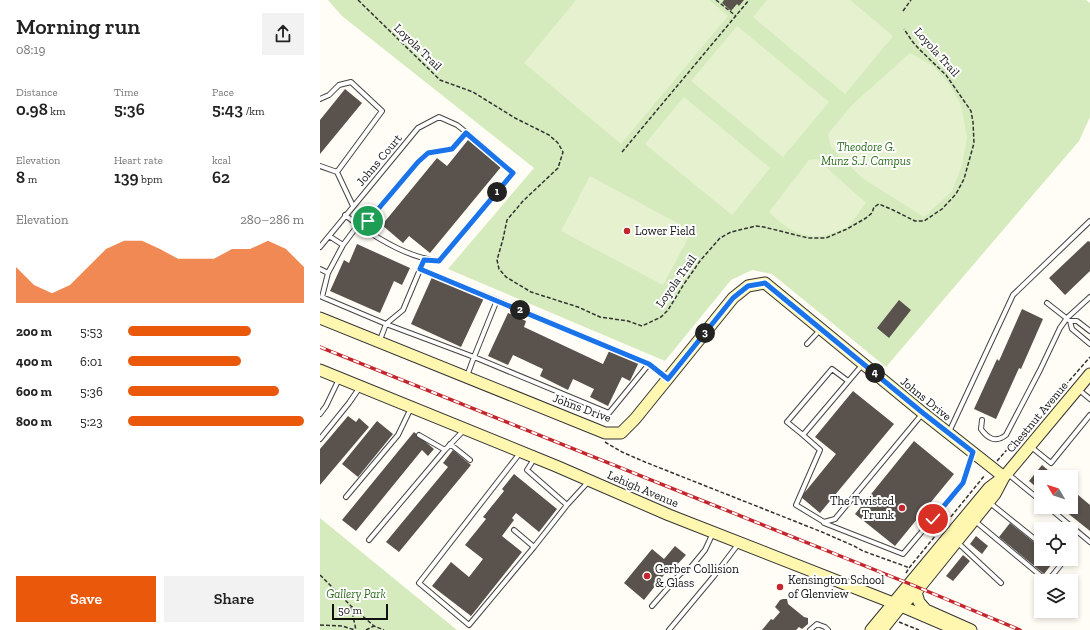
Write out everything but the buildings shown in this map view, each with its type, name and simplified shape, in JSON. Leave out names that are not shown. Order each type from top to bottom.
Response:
[{"type":"street","name":"Johns Drive","points":[[320,318],[605,433],[621,433],[635,419],[733,298],[748,286],[765,283],[923,413],[973,452],[1006,475]]},
{"type":"street","name":"Lehigh Avenue","points":[[320,370],[714,532],[897,604],[957,630]]},
{"type":"street","name":"Chestnut Avenue","points":[[871,630],[897,604],[971,517],[985,499],[989,488],[1006,475],[1078,388],[1088,379]]},
{"type":"street","name":"Chestnut Avenue","points":[[882,630],[897,604],[916,592],[956,541],[971,517]]},
{"type":"street","points":[[916,592],[919,602],[926,610],[971,630]]},
{"type":"lane","points":[[320,100],[329,95],[339,85],[351,82],[382,111],[337,172]]},
{"type":"lane","name":"Johns Court","points":[[320,247],[418,128],[439,117],[457,125],[466,133]]},
{"type":"lane","points":[[345,215],[358,225],[380,240],[424,260],[439,261],[513,173],[466,133],[452,149],[428,153],[418,162],[368,221],[358,225],[343,245],[328,273],[321,296],[386,324],[474,357],[609,413],[649,364]]},
{"type":"lane","points":[[320,166],[337,172],[353,206]]},
{"type":"lane","points":[[949,433],[1013,295],[1090,221]]},
{"type":"lane","points":[[329,236],[343,245]]},
{"type":"lane","points":[[379,342],[386,324],[403,310],[424,260]]},
{"type":"lane","points":[[320,269],[328,273]]},
{"type":"lane","points":[[420,269],[649,364],[668,379]]},
{"type":"lane","points":[[982,420],[981,430],[986,436],[993,439],[1001,439],[1006,434],[1040,370],[1060,328],[1090,297]]},
{"type":"lane","points":[[466,377],[497,300]]},
{"type":"lane","points":[[1047,302],[1068,320],[1072,329],[1090,344]]},
{"type":"lane","points":[[1068,320],[1078,321],[1090,331]]},
{"type":"lane","points":[[807,344],[821,328]]},
{"type":"lane","points":[[804,435],[863,364]]},
{"type":"lane","points":[[848,381],[832,369],[787,422],[820,450],[796,505],[824,522],[903,554],[963,483],[973,452]]},
{"type":"lane","points":[[320,412],[326,406],[340,378]]},
{"type":"lane","points":[[320,439],[360,387]]},
{"type":"lane","points":[[1078,388],[1090,399]]},
{"type":"lane","points":[[346,497],[398,435],[412,407]]},
{"type":"lane","points":[[824,522],[835,520],[923,413]]},
{"type":"lane","points":[[1030,446],[1051,463],[1090,415]]},
{"type":"lane","points":[[369,540],[450,444],[465,429]]},
{"type":"lane","points":[[419,435],[445,450]]},
{"type":"lane","points":[[450,444],[470,460]]},
{"type":"lane","points":[[521,452],[419,583],[469,625],[567,505],[590,481]]},
{"type":"lane","points":[[534,457],[527,470],[567,505]]},
{"type":"lane","points":[[1006,475],[1034,497]]},
{"type":"lane","points":[[985,499],[1034,538]]},
{"type":"lane","points":[[1056,514],[1090,542]]},
{"type":"lane","points":[[971,517],[1040,574]]},
{"type":"lane","points":[[514,530],[534,546]]},
{"type":"lane","points":[[652,606],[680,574],[691,567],[705,550],[714,532]]},
{"type":"lane","points":[[956,541],[1001,583]]},
{"type":"lane","points":[[669,630],[714,576],[739,542]]},
{"type":"lane","points":[[810,630],[818,624],[828,630]]},
{"type":"path","name":"Loyola Trail","points":[[358,0],[440,80],[473,92],[515,118],[549,135],[558,143],[563,152],[558,168],[523,201],[507,220],[498,260],[499,269],[506,277],[531,292],[578,306],[600,316],[628,321],[642,326],[661,317],[668,310],[700,261],[720,238],[731,232],[756,226],[808,238],[826,238],[847,229],[866,218],[872,214],[874,207],[879,204],[915,221],[924,222],[942,209],[956,194],[964,179],[974,143],[971,111],[946,75],[919,49],[904,28]]},
{"type":"path","points":[[716,0],[736,16]]},
{"type":"path","points":[[622,152],[749,0]]},
{"type":"path","points":[[903,11],[911,0]]},
{"type":"path","points":[[601,440],[622,452],[645,462],[822,532],[863,551],[910,568]]},
{"type":"path","points":[[320,575],[351,606],[374,626],[384,630]]},
{"type":"path","points":[[320,625],[342,626],[355,630],[351,606]]},
{"type":"path","points":[[899,622],[919,630]]},
{"type":"path","points":[[366,630],[374,626]]},
{"type":"green space","name":"Theodore G. Munz S.J. Campus","points":[[328,0],[1086,0],[1090,3],[1090,117],[1079,141],[886,367],[772,274],[752,270],[731,280],[665,361],[448,269],[534,168],[342,16]]},
{"type":"green space","points":[[576,0],[709,0],[728,16],[621,144],[524,63]]},
{"type":"green space","points":[[767,0],[850,0],[893,36],[845,94],[753,17]]},
{"type":"green space","points":[[737,26],[829,102],[783,157],[691,81]]},
{"type":"green space","points":[[910,53],[933,66],[949,84],[961,105],[967,137],[962,165],[952,191],[924,217],[862,178],[831,147],[828,134],[853,104]]},
{"type":"green space","points":[[684,97],[770,168],[732,215],[645,144]]},
{"type":"green space","points":[[817,159],[866,203],[847,227],[826,235],[808,236],[791,230],[769,212],[809,160]]},
{"type":"green space","name":"Lower Field","points":[[590,176],[692,231],[663,285],[561,231]]},
{"type":"green space","name":"Gallery Park","points":[[320,518],[457,630],[320,630]]},
{"type":"railway","points":[[320,347],[910,584],[1020,630]]},
{"type":"place","name":"Lower Field","points":[[627,231]]},
{"type":"place","name":"The Twisted Trunk","points":[[902,508]]},
{"type":"place","name":"Gerber Collision & Glass","points":[[647,576]]},
{"type":"place","name":"Kensington School of Glenview","points":[[780,587]]},
{"type":"route","points":[[368,221],[418,162],[428,153],[452,149],[466,133],[513,173],[439,261],[424,260],[420,269],[649,364],[668,379],[733,298],[748,286],[765,283],[923,413],[973,452],[963,483],[933,519]]}]
